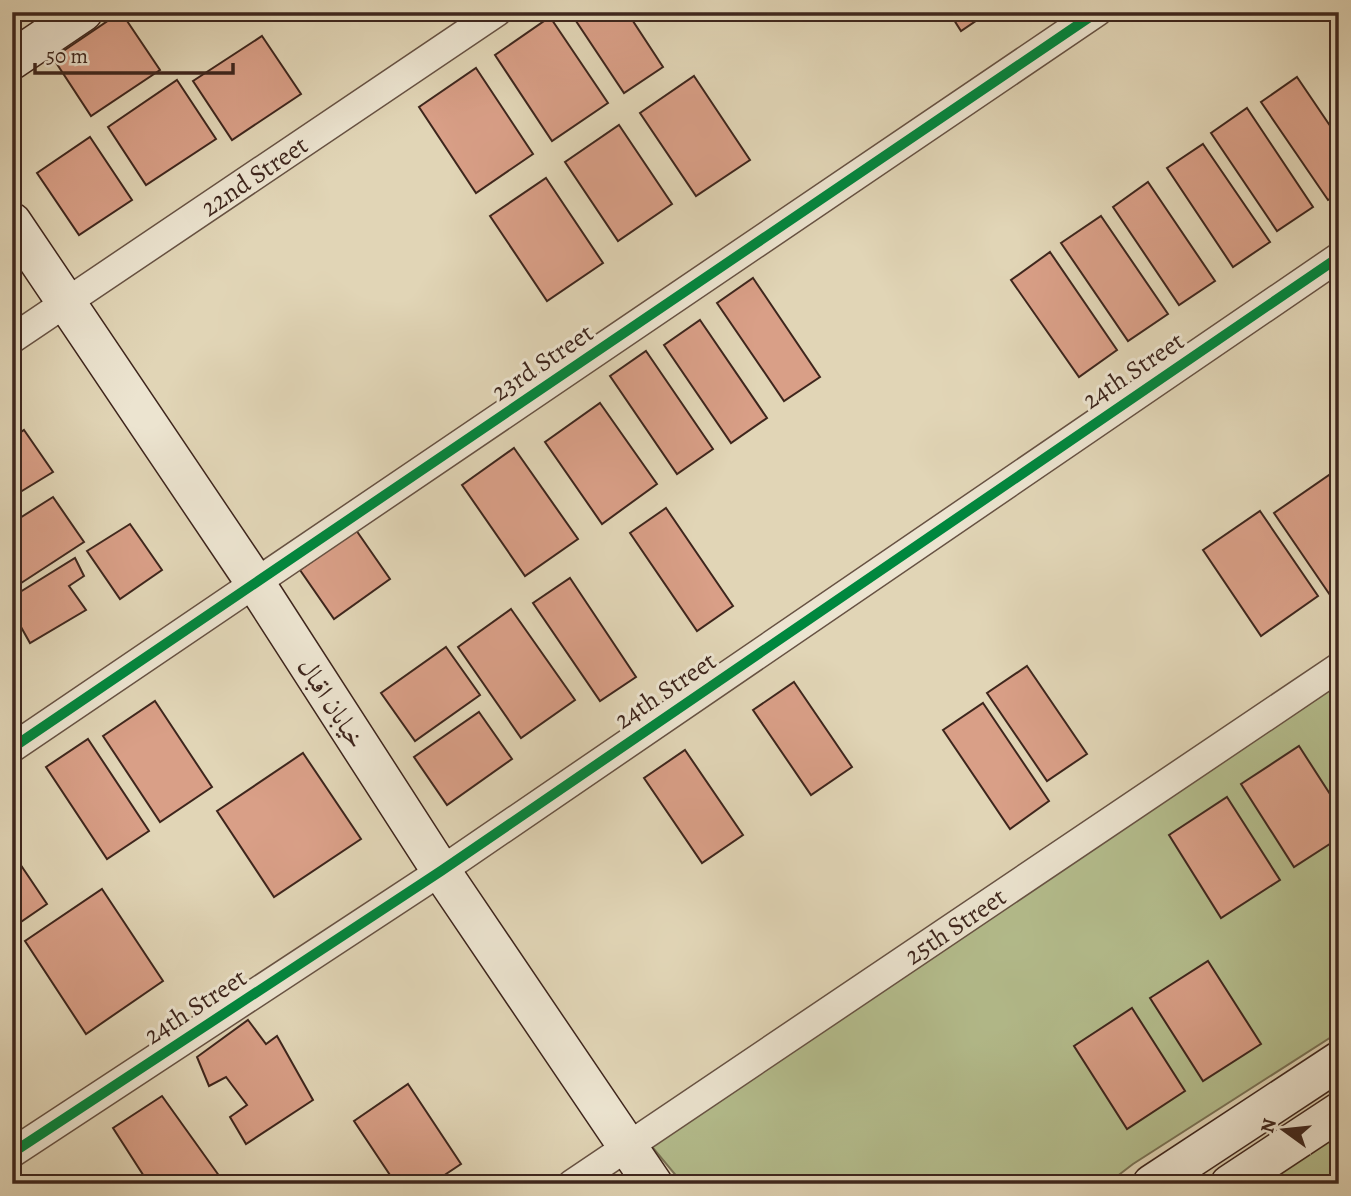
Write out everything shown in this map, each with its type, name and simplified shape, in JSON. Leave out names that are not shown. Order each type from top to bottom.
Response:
[{"type":"street","points":[[12,60],[83,12]]},
{"type":"street","name":"22nd Street","points":[[12,339],[497,12]]},
{"type":"street","name":"23rd Street","points":[[12,748],[1097,12]]},
{"type":"street","name":"خیابان اقبال","points":[[12,222],[256,584],[441,871],[653,1184]]},
{"type":"street","name":"24th Street","points":[[12,1153],[441,871],[1339,257]]},
{"type":"street","name":"25th Street","points":[[572,1184],[1339,667]]},
{"type":"street","points":[[1152,1184],[1339,1061]]},
{"type":"street","points":[[1230,1184],[1339,1112]]},
{"type":"green space","points":[[1339,684],[1339,1032],[1133,1164],[1107,1184],[683,1184],[648,1142],[1040,884]]},
{"type":"green space","points":[[1339,1123],[1339,1184],[1244,1184]]},
{"type":"building","points":[[121,12],[160,70],[91,116],[53,58]]},
{"type":"building","points":[[570,12],[627,12],[663,67],[624,93]]},
{"type":"building","points":[[949,12],[989,12],[961,31]]},
{"type":"building","points":[[550,17],[608,103],[552,141],[495,55]]},
{"type":"building","points":[[262,36],[301,94],[232,140],[193,81]]},
{"type":"building","points":[[476,68],[533,154],[476,193],[419,107]]},
{"type":"building","points":[[694,76],[750,160],[696,196],[640,113]]},
{"type":"building","points":[[1297,77],[1339,139],[1339,193],[1328,200],[1261,102]]},
{"type":"building","points":[[177,80],[216,139],[146,185],[108,127]]},
{"type":"building","points":[[1247,108],[1313,207],[1277,231],[1211,133]]},
{"type":"building","points":[[619,125],[672,204],[618,241],[565,162]]},
{"type":"building","points":[[90,137],[132,200],[79,235],[37,173]]},
{"type":"building","points":[[1203,144],[1270,242],[1233,267],[1167,168]]},
{"type":"building","points":[[546,178],[603,263],[547,301],[490,216]]},
{"type":"building","points":[[1148,182],[1215,281],[1179,305],[1113,207]]},
{"type":"building","points":[[1101,216],[1168,314],[1128,341],[1061,243]]},
{"type":"building","points":[[1050,252],[1117,350],[1079,377],[1011,280]]},
{"type":"building","points":[[753,278],[820,377],[784,401],[717,303]]},
{"type":"building","points":[[700,320],[767,418],[731,443],[664,345]]},
{"type":"building","points":[[646,351],[713,449],[677,474],[610,376]]},
{"type":"building","points":[[600,403],[657,484],[602,524],[545,442]]},
{"type":"building","points":[[24,430],[53,472],[12,497],[12,438]]},
{"type":"building","points":[[514,448],[578,539],[525,576],[462,485]]},
{"type":"building","points":[[1332,473],[1339,484],[1339,594],[1332,598],[1274,513]]},
{"type":"building","points":[[53,497],[84,542],[12,589],[12,523]]},
{"type":"building","points":[[666,508],[733,606],[697,631],[630,533]]},
{"type":"building","points":[[1260,511],[1318,596],[1261,636],[1203,550]]},
{"type":"building","points":[[130,524],[162,570],[120,599],[87,551]]},
{"type":"building","points":[[356,530],[390,579],[334,619],[300,570]]},
{"type":"building","points":[[75,558],[84,576],[69,586],[86,610],[30,643],[12,611],[12,597]]},
{"type":"building","points":[[570,578],[636,677],[600,701],[533,603]]},
{"type":"building","points":[[511,609],[575,700],[521,738],[458,647]]},
{"type":"building","points":[[446,647],[480,695],[415,741],[381,693]]},
{"type":"building","points":[[1027,666],[1087,754],[1047,781],[987,693]]},
{"type":"building","points":[[794,682],[852,767],[811,795],[753,710]]},
{"type":"building","points":[[155,701],[212,787],[160,822],[103,736]]},
{"type":"building","points":[[983,703],[1049,801],[1010,829],[943,730]]},
{"type":"building","points":[[479,712],[512,759],[447,805],[414,757]]},
{"type":"building","points":[[88,739],[149,831],[107,859],[46,767]]},
{"type":"building","points":[[1299,746],[1339,808],[1339,838],[1294,867],[1241,784]]},
{"type":"building","points":[[685,750],[743,835],[702,863],[644,778]]},
{"type":"building","points":[[303,753],[361,839],[274,897],[217,811]]},
{"type":"building","points":[[1227,797],[1280,880],[1221,918],[1169,835]]},
{"type":"building","points":[[12,852],[47,904],[12,928]]},
{"type":"building","points":[[102,889],[163,981],[86,1034],[25,941]]},
{"type":"building","points":[[1208,961],[1261,1044],[1203,1081],[1150,998]]},
{"type":"building","points":[[1132,1008],[1185,1091],[1127,1129],[1074,1046]]},
{"type":"building","points":[[248,1020],[266,1044],[277,1036],[313,1100],[246,1144],[230,1117],[247,1105],[226,1077],[209,1086],[197,1057]]},
{"type":"building","points":[[408,1084],[461,1164],[431,1184],[396,1184],[354,1121]]},
{"type":"building","points":[[162,1096],[220,1177],[212,1184],[149,1184],[113,1128]]},
{"type":"cycle path","points":[[12,748],[1097,12]]},
{"type":"cycle path","points":[[12,1153],[441,871],[1339,257]]}]
